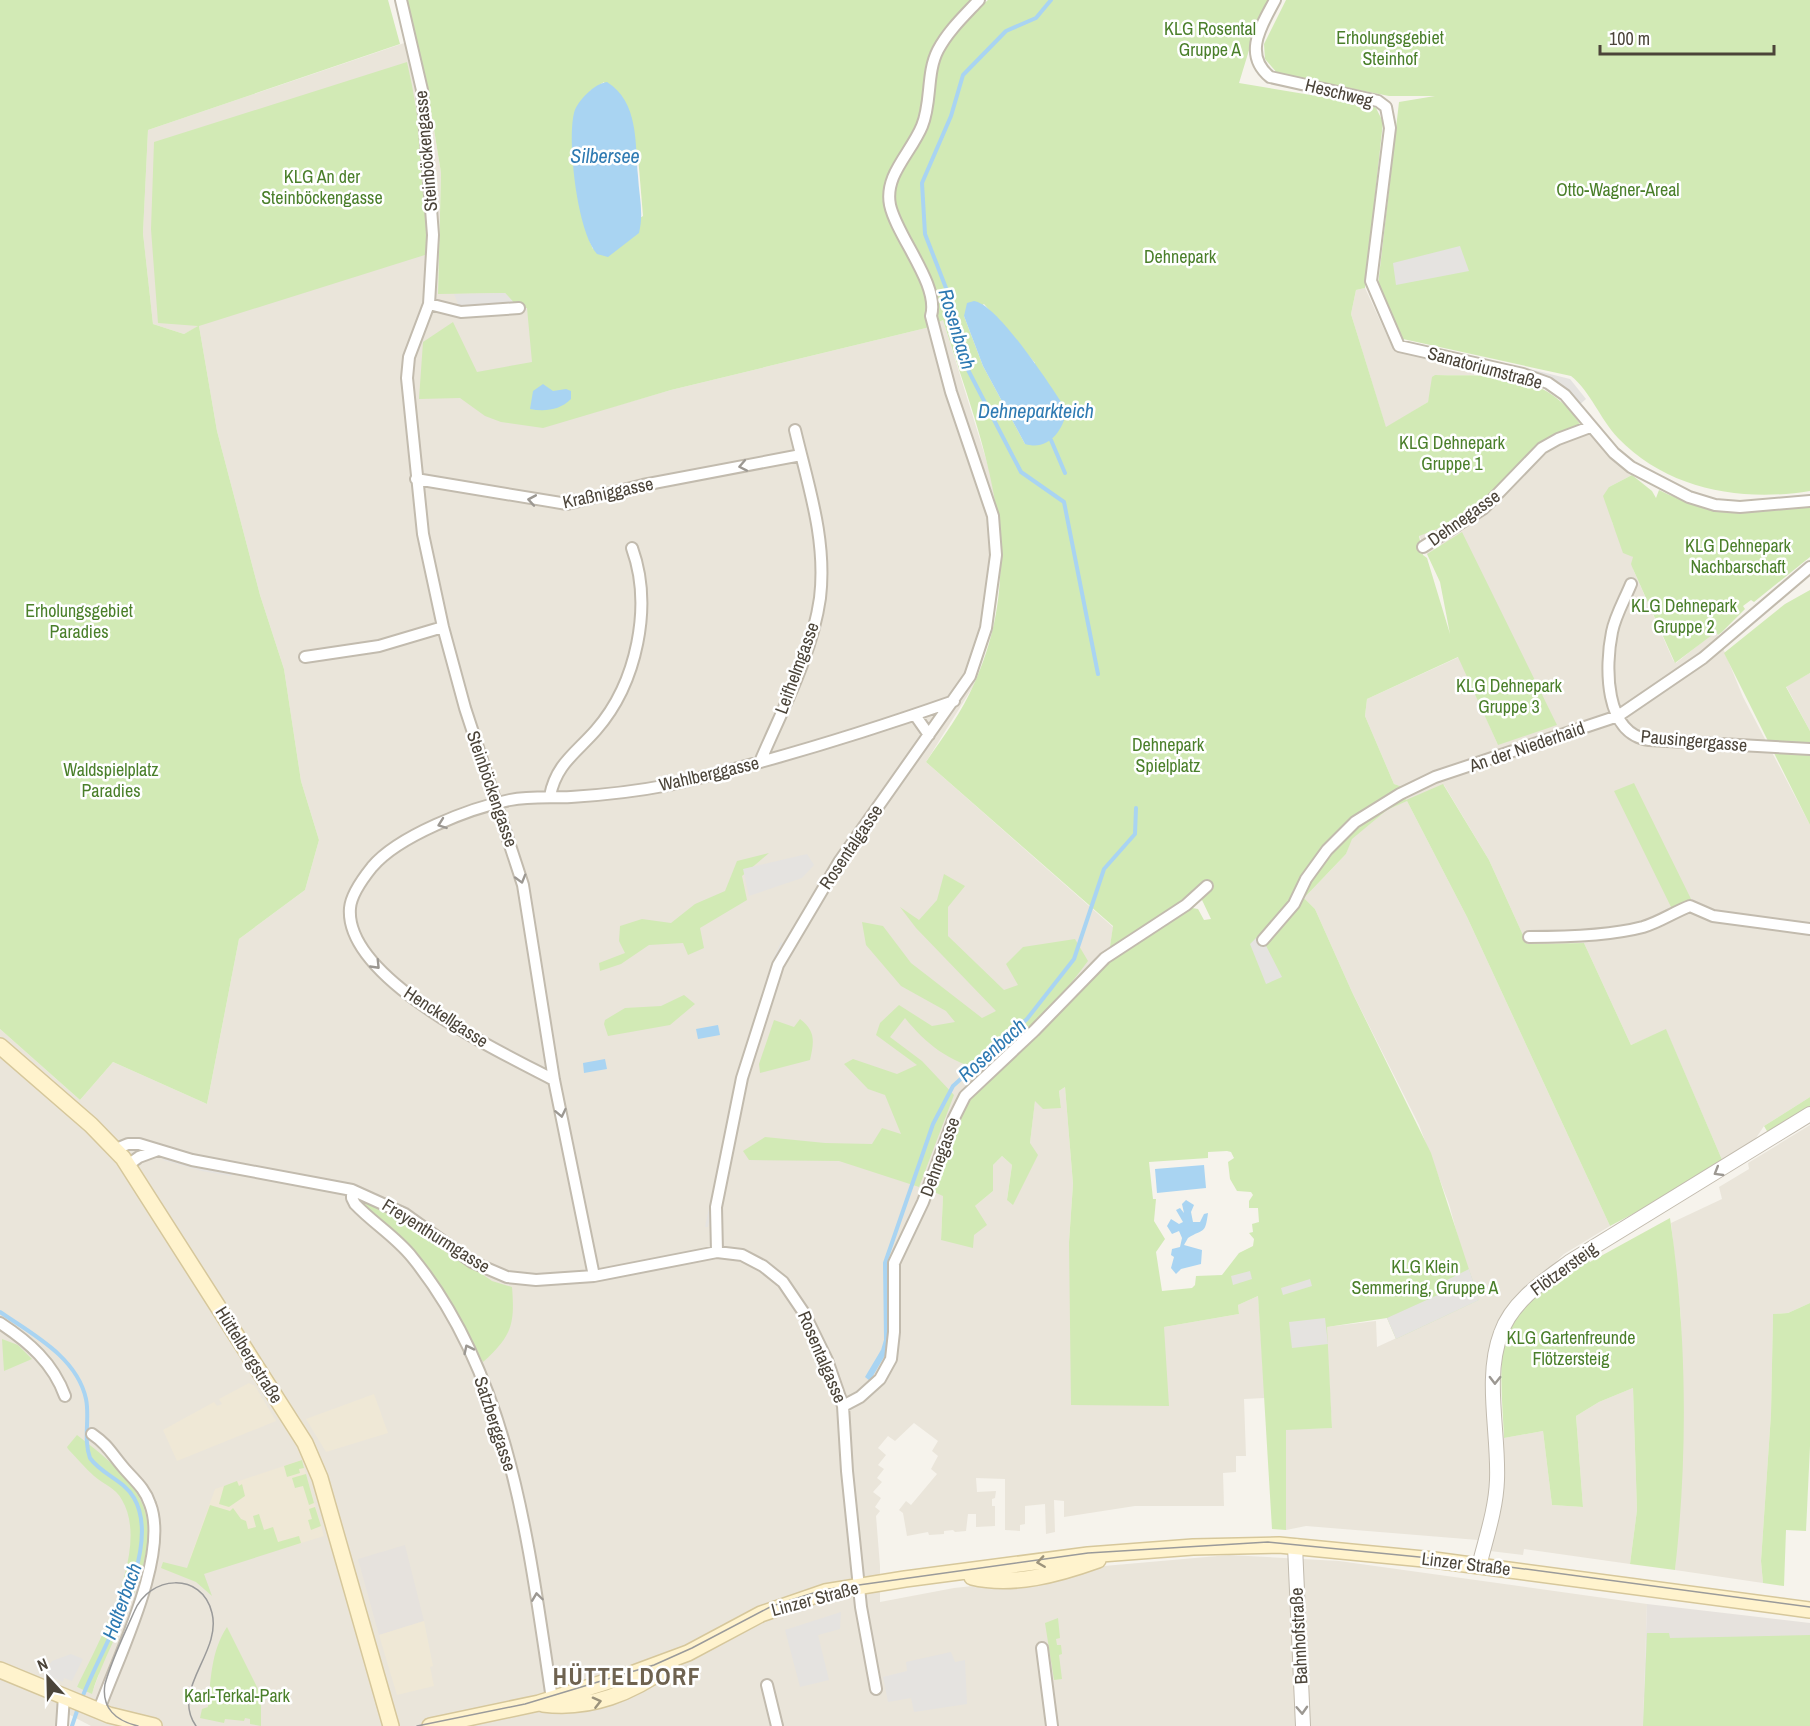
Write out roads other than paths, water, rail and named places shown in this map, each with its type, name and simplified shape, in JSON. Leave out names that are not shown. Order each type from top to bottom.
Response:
[{"type":"main road","name":"Hüttelbergstraße","points":[[0,1046],[116,1149],[310,1453],[342,1554],[391,1726]]},
{"type":"main road","name":"Linzer Straße","points":[[430,1726],[545,1701],[688,1653],[773,1609],[825,1592],[951,1574],[1014,1580],[1068,1571],[1120,1553],[1250,1544],[1295,1546],[1479,1566],[1810,1610]]},
{"type":"main road","points":[[0,1670],[81,1703],[154,1726]]},
{"type":"street","name":"Steinböckengasse","points":[[400,0],[422,90],[433,235],[429,304],[409,357],[407,378],[423,534],[443,627],[465,708],[524,885],[554,1080],[594,1276]]},
{"type":"street","name":"Rosentalgasse","points":[[876,1689],[861,1607],[847,1471],[843,1406],[812,1326],[783,1282],[742,1254],[717,1252],[716,1207],[742,1078],[778,965],[839,862],[970,676],[986,628],[995,566],[995,528],[986,491],[946,374],[931,316],[933,309],[929,293],[893,215],[889,195],[892,176],[923,124],[938,51],[955,26],[979,0]]},
{"type":"street","name":"Heschweg","points":[[1275,0],[1256,42],[1255,55],[1261,70],[1270,77],[1378,101],[1386,107],[1390,128],[1374,250]]},
{"type":"street","name":"Sanatoriumstraße","points":[[1374,250],[1371,272],[1372,287],[1399,346],[1523,374],[1548,383],[1565,395],[1590,427],[1631,467],[1689,497],[1716,505],[1740,507],[1810,501]]},
{"type":"street","points":[[429,304],[461,312],[519,308]]},
{"type":"street","name":"Dehnegasse","points":[[1422,547],[1484,508],[1542,448],[1558,439],[1590,427]]},
{"type":"street","name":"Leifhelmgasse","points":[[760,762],[812,635],[820,597],[821,556],[815,508],[795,430]]},
{"type":"street","name":"Kraßniggasse","points":[[416,479],[567,504],[643,485],[801,455]]},
{"type":"street","points":[[550,796],[553,778],[598,728],[617,701],[628,679],[637,641],[641,578],[632,548]]},
{"type":"street","name":"An der Niederhaid","points":[[1263,940],[1294,904],[1306,879],[1327,850],[1355,822],[1376,808],[1435,777],[1618,716],[1703,658],[1810,567]]},
{"type":"street","name":"Pausingergasse","points":[[1631,584],[1612,629],[1609,649],[1610,683],[1618,716],[1625,729],[1641,739],[1810,749]]},
{"type":"street","points":[[305,657],[379,646],[443,627]]},
{"type":"street","name":"Wahlberggasse","points":[[497,803],[666,785],[760,762],[954,701]]},
{"type":"street","points":[[915,715],[929,735]]},
{"type":"street","name":"Henckellgasse","points":[[497,803],[432,827],[399,843],[380,857],[367,873],[350,907],[352,928],[360,946],[374,964],[413,999],[483,1043],[554,1080]]},
{"type":"street","name":"Dehnegasse","points":[[843,1406],[869,1389],[880,1378],[891,1359],[894,1332],[894,1263],[924,1202],[954,1118],[965,1096],[1034,1031],[1105,958],[1186,905],[1207,886]]},
{"type":"street","points":[[1529,937],[1564,937],[1632,929],[1652,924],[1690,906],[1713,916],[1810,929]]},
{"type":"street","name":"Flötzersteig","points":[[1479,1566],[1497,1483],[1495,1359],[1501,1332],[1514,1311],[1535,1287],[1571,1261],[1768,1142],[1810,1114]]},
{"type":"street","name":"Freyenthurmgasse","points":[[116,1149],[133,1143],[192,1160],[352,1190],[405,1214],[458,1254],[496,1274],[536,1281],[594,1276],[717,1252]]},
{"type":"street","points":[[128,1165],[139,1157],[158,1150]]},
{"type":"street","name":"Satzberggasse","points":[[352,1190],[355,1204],[393,1236],[424,1273],[450,1314],[478,1371],[498,1427],[521,1508],[545,1701]]},
{"type":"street","points":[[0,1323],[43,1358],[60,1383],[65,1396]]},
{"type":"street","points":[[62,1726],[81,1703],[145,1586],[155,1526],[150,1501],[141,1487],[109,1446],[92,1434]]},
{"type":"street","name":"Bahnhofstraße","points":[[1295,1546],[1303,1726]]},
{"type":"street","points":[[1042,1648],[1052,1726]]},
{"type":"street","points":[[767,1685],[777,1726]]},
{"type":"water","name":"Silbersee","points":[[607,82],[625,100],[630,112],[635,137],[641,211],[639,233],[608,257],[597,254],[584,227],[575,186],[572,144],[572,126],[576,108],[592,89]]},
{"type":"water","name":"Dehneparkteich","points":[[974,301],[997,316],[1010,331],[1067,411],[1058,433],[1041,445],[1025,444],[983,366],[964,316],[967,303]]},
{"type":"water","points":[[543,384],[553,391],[566,389],[571,391],[571,399],[562,406],[552,409],[530,409],[533,391]]},
{"type":"water","points":[[718,1025],[720,1035],[698,1039],[696,1029]]},
{"type":"water","points":[[605,1059],[607,1069],[584,1073],[583,1063]]},
{"type":"water","points":[[1204,1165],[1206,1188],[1157,1193],[1155,1169]]},
{"type":"water","points":[[1186,1200],[1194,1205],[1191,1212],[1193,1222],[1200,1222],[1204,1214],[1208,1213],[1205,1228],[1188,1238],[1184,1245],[1202,1250],[1201,1264],[1181,1269],[1176,1274],[1171,1268],[1174,1257],[1171,1255],[1172,1249],[1180,1247],[1182,1238],[1179,1231],[1172,1234],[1167,1226],[1171,1219],[1179,1224],[1183,1222],[1176,1210],[1180,1208],[1184,1213],[1182,1204]]},
{"type":"water","points":[[881,1350],[887,1352],[870,1381],[865,1377]]},
{"type":"waterway","name":"Rosenbach","points":[[1051,0],[1036,18],[1006,31],[963,75],[951,116],[922,183],[925,234],[953,306],[966,366],[1021,472],[1064,502],[1098,674]]},
{"type":"waterway","points":[[1051,440],[1065,473]]},
{"type":"waterway","name":"Rosenbach","points":[[882,1354],[886,1340],[885,1263],[933,1124],[953,1086],[1027,1019],[1074,959],[1104,869],[1135,834],[1136,808]]},
{"type":"waterway","name":"Halterbach","points":[[0,1312],[52,1348],[73,1371],[86,1399],[87,1443],[90,1458],[130,1492],[141,1519],[141,1544],[136,1571],[115,1626],[82,1698]]},
{"type":"waterway","name":"Halterbach","points":[[72,1726],[79,1705]]},
{"type":"tram line","points":[[417,1726],[525,1704],[654,1665],[772,1606],[823,1590],[1088,1553],[1268,1542],[1480,1563],[1810,1607]]},
{"type":"tram line","points":[[138,1726],[123,1721],[108,1707],[105,1700],[105,1684],[118,1647],[141,1600],[151,1591],[163,1585],[175,1583],[187,1584],[198,1590],[206,1599],[212,1613],[213,1628],[210,1642],[189,1698],[190,1712],[196,1726]]},
{"type":"district","name":"HÜTTELDORF","points":[[627,1677]]},
{"type":"park label","name":"KLG Rosental Gruppe A","points":[[1210,39]]},
{"type":"park label","name":"Erholungsgebiet Steinhof","points":[[1390,48]]},
{"type":"park label","name":"KLG An der Steinböckengasse","points":[[322,187]]},
{"type":"park label","name":"Otto-Wagner-Areal","points":[[1618,190]]},
{"type":"park label","name":"Dehnepark","points":[[1180,257]]},
{"type":"park label","name":"KLG Dehnepark Gruppe 1","points":[[1452,453]]},
{"type":"park label","name":"KLG Dehnepark Nachbarschaft","points":[[1738,556]]},
{"type":"park label","name":"KLG Dehnepark Gruppe 2","points":[[1684,616]]},
{"type":"park label","name":"Erholungsgebiet Paradies","points":[[79,621]]},
{"type":"park label","name":"KLG Dehnepark Gruppe 3","points":[[1509,696]]},
{"type":"park label","name":"Dehnepark Spielplatz","points":[[1168,756]]},
{"type":"park label","name":"Waldspielplatz Paradies","points":[[111,780]]},
{"type":"park label","name":"KLG Klein Semmering, Gruppe A","points":[[1425,1277]]},
{"type":"park label","name":"KLG Gartenfreunde Flötzersteig","points":[[1571,1348]]},
{"type":"park label","name":"Karl-Terkal-Park","points":[[237,1696]]}]
